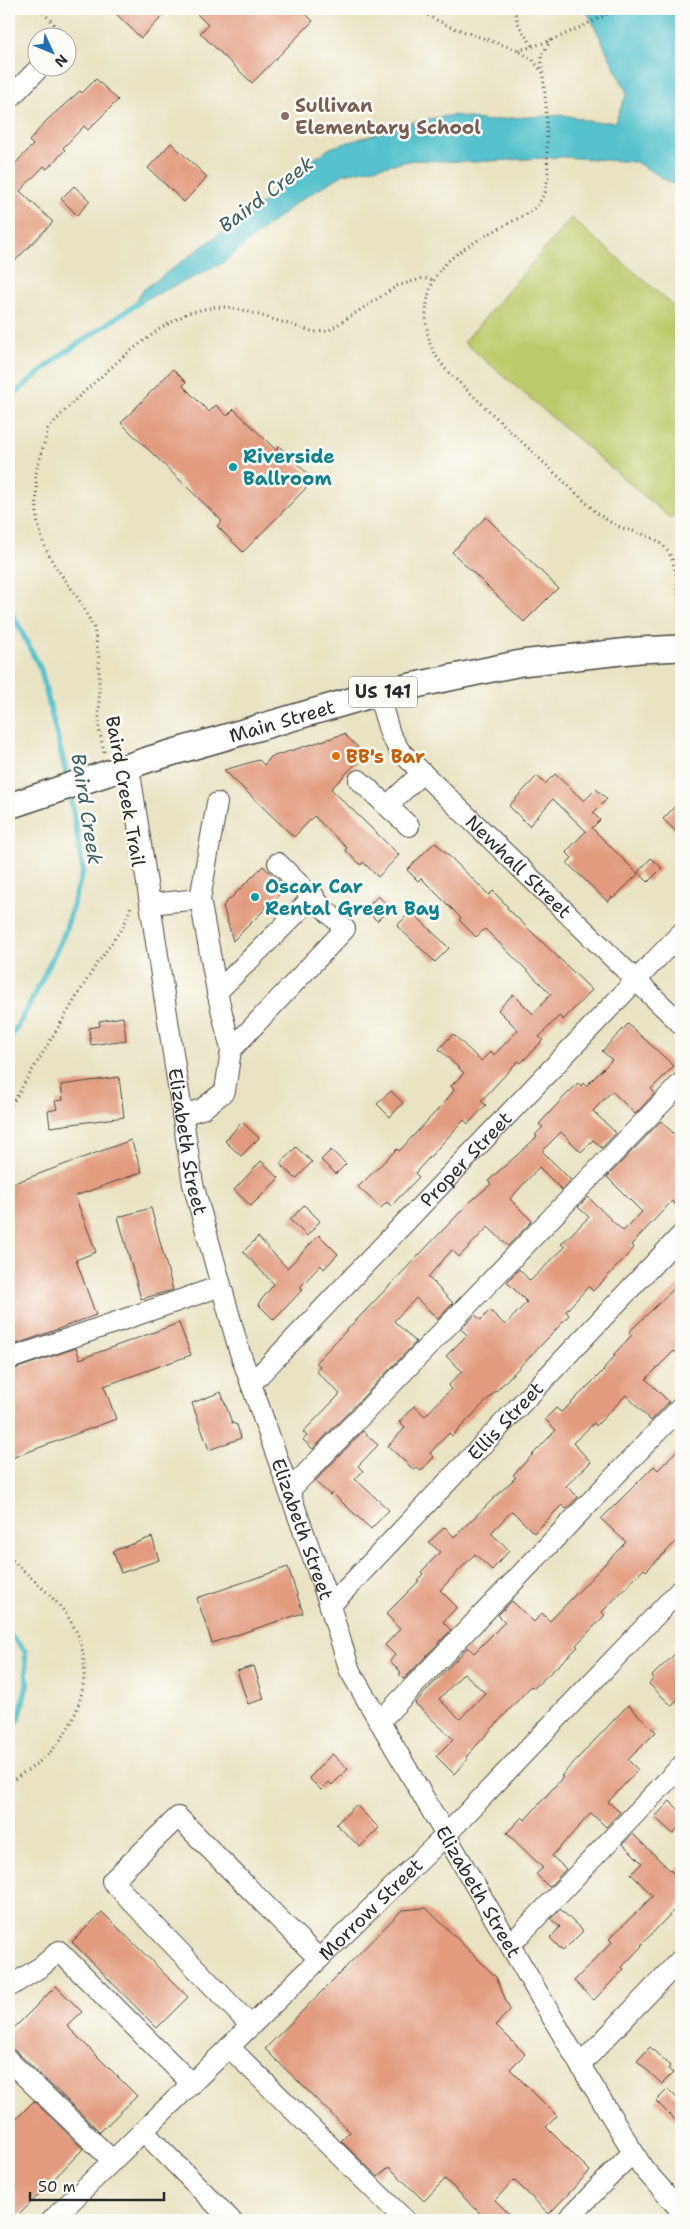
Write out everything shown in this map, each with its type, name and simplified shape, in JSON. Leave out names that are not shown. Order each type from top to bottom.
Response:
[{"type":"main road","name":"Main Street","points":[[9,806],[110,773],[378,693],[521,663],[630,651],[681,648]]},
{"type":"street","points":[[9,99],[30,78]]},
{"type":"street","name":"Newhall Street","points":[[378,693],[394,744],[681,1024]]},
{"type":"street","points":[[387,806],[422,772]]},
{"type":"street","name":"Elizabeth Street","points":[[110,773],[141,904],[182,1115],[193,1184],[221,1286],[251,1384],[330,1606],[350,1671],[580,2065],[633,2152],[643,2168],[681,2210]]},
{"type":"street","points":[[359,780],[409,826]]},
{"type":"street","points":[[182,1115],[202,1108],[224,1091],[231,1050],[217,992],[200,898],[217,803]]},
{"type":"street","points":[[231,1050],[345,930],[314,896],[278,863]]},
{"type":"street","points":[[217,992],[314,896]]},
{"type":"street","points":[[141,904],[200,898]]},
{"type":"street","name":"Proper Street","points":[[251,1384],[681,933]]},
{"type":"street","points":[[289,1491],[681,1083]]},
{"type":"street","name":"Ellis Street","points":[[330,1606],[681,1235]]},
{"type":"street","points":[[9,1359],[221,1286]]},
{"type":"street","points":[[380,1721],[681,1407]]},
{"type":"street","name":"Morrow Street","points":[[52,2220],[446,1835],[681,1589]]},
{"type":"street","points":[[510,1945],[681,1766]]},
{"type":"street","points":[[251,2026],[112,1881],[178,1817],[319,1959]]},
{"type":"street","points":[[9,1987],[42,1966],[59,1951],[192,2084]]},
{"type":"street","points":[[580,2065],[681,1960]]},
{"type":"street","points":[[229,2047],[405,2220]]},
{"type":"street","points":[[9,2061],[112,2161]]},
{"type":"street","points":[[144,2131],[231,2220]]},
{"type":"street","points":[[567,2220],[633,2152]]},
{"type":"path","points":[[40,9],[58,28]]},
{"type":"path","points":[[414,9],[450,27],[517,50],[534,60],[542,72]]},
{"type":"path","points":[[514,9],[519,26],[533,47]]},
{"type":"path","points":[[517,50],[533,47],[552,40],[618,9]]},
{"type":"path","points":[[552,40],[541,56],[546,105],[548,178],[545,192],[539,204],[530,212],[460,252],[440,269],[433,281],[426,312],[430,344],[446,370],[596,513],[618,527],[654,539],[664,546],[674,567],[679,613]]},
{"type":"path","name":"Baird Creek Trail","points":[[110,773],[99,728],[99,658],[94,628],[78,598],[53,563],[43,542],[37,520],[36,473],[48,429],[76,399],[124,356],[161,328],[188,313],[214,307],[227,307],[243,310],[314,332],[328,331],[397,286],[424,278],[433,281]]},
{"type":"path","points":[[9,1109],[91,973],[141,904]]},
{"type":"path","points":[[9,1557],[58,1605],[70,1620],[78,1635],[84,1666],[80,1703],[64,1734],[53,1749],[9,1783]]},
{"type":"green space","points":[[571,218],[681,312],[681,507],[671,519],[464,342]]},
{"type":"water","points":[[586,9],[681,9],[681,189],[636,162],[563,157],[472,162],[414,160],[344,174],[297,202],[221,264],[134,305],[143,290],[273,195],[305,165],[330,148],[417,121],[454,115],[487,121],[565,115],[593,122],[615,122],[627,93]]},
{"type":"building","points":[[111,9],[170,9],[141,38]]},
{"type":"building","points":[[192,9],[301,9],[313,21],[252,83],[200,33],[208,25]]},
{"type":"building","points":[[96,79],[118,100],[88,130],[84,126],[63,148],[65,150],[47,169],[44,166],[20,191],[53,222],[9,267],[9,170],[33,145],[29,141],[47,120],[80,91],[82,93]]},
{"type":"building","points":[[171,143],[207,177],[184,202],[148,168]]},
{"type":"building","points":[[74,186],[90,201],[77,215],[61,199]]},
{"type":"building","name":"Riverside Ballroom","points":[[173,369],[186,382],[183,386],[209,412],[216,405],[227,416],[234,409],[276,450],[279,446],[314,480],[243,552],[217,526],[222,521],[121,423]]},
{"type":"building","points":[[486,517],[558,588],[524,622],[452,552]]},
{"type":"building","points":[[344,734],[365,754],[331,789],[399,855],[378,877],[363,862],[361,865],[345,850],[347,848],[314,816],[294,837],[224,770],[259,760],[264,765],[271,757]]},
{"type":"building","points":[[555,774],[584,801],[596,789],[607,799],[593,813],[600,820],[592,828],[638,874],[608,902],[567,863],[572,858],[566,852],[586,831],[553,799],[529,826],[509,806],[537,776],[545,784]]},
{"type":"building","points":[[681,800],[681,836],[663,819]]},
{"type":"building","points":[[435,842],[489,895],[493,891],[507,908],[592,990],[563,1020],[559,1016],[539,1037],[543,1040],[521,1063],[518,1061],[481,1101],[486,1105],[468,1124],[464,1120],[415,1173],[419,1177],[391,1206],[387,1202],[381,1208],[358,1187],[397,1149],[399,1151],[445,1102],[454,1090],[451,1086],[464,1073],[439,1049],[453,1034],[481,1061],[491,1051],[494,1055],[518,1030],[498,1010],[513,994],[533,1014],[551,994],[485,929],[476,937],[459,920],[461,918],[421,878],[418,881],[407,870]]},
{"type":"building","points":[[651,858],[662,868],[648,882],[638,872]]},
{"type":"building","name":"Oscar Car Rental Green Bay","points":[[263,866],[286,888],[233,941],[223,906]]},
{"type":"building","points":[[378,896],[390,908],[377,921],[365,909]]},
{"type":"building","points":[[411,911],[449,948],[435,962],[397,926]]},
{"type":"building","points":[[123,1017],[126,1040],[91,1045],[89,1028],[100,1026],[99,1021]]},
{"type":"building","points":[[628,1024],[674,1066],[651,1089],[655,1093],[635,1114],[612,1091],[593,1111],[616,1133],[602,1148],[593,1140],[581,1152],[561,1132],[542,1151],[571,1180],[562,1190],[539,1167],[510,1199],[532,1221],[508,1246],[488,1227],[459,1257],[452,1250],[428,1277],[453,1303],[438,1319],[416,1298],[394,1321],[416,1342],[313,1449],[303,1440],[307,1436],[303,1432],[340,1394],[316,1371],[320,1366],[316,1362],[468,1204],[491,1184],[488,1181],[537,1137],[535,1135],[543,1127],[539,1124],[564,1097],[578,1083],[581,1086],[583,1083],[586,1086],[612,1060],[602,1051]]},
{"type":"building","points":[[119,1077],[124,1117],[50,1127],[48,1111],[57,1109],[55,1101],[63,1100],[61,1085]]},
{"type":"building","points":[[391,1091],[403,1103],[390,1117],[377,1104]]},
{"type":"building","points":[[661,1121],[681,1141],[681,1210],[672,1201],[631,1245],[634,1248],[606,1278],[593,1291],[589,1287],[587,1288],[566,1311],[569,1315],[552,1334],[452,1436],[449,1433],[430,1453],[434,1457],[421,1471],[416,1467],[414,1470],[388,1446],[405,1428],[399,1422],[414,1406],[425,1416],[451,1389],[448,1386],[462,1371],[446,1356],[467,1335],[461,1329],[475,1315],[481,1320],[490,1310],[505,1325],[527,1302],[507,1282],[519,1269],[530,1281],[565,1247],[561,1244],[589,1217],[578,1207],[588,1197],[623,1231],[642,1212],[607,1177]]},
{"type":"building","points":[[242,1122],[259,1138],[241,1156],[225,1141]]},
{"type":"building","points":[[131,1140],[142,1172],[75,1196],[96,1252],[76,1260],[96,1315],[9,1347],[9,1185]]},
{"type":"building","points":[[296,1147],[312,1162],[296,1179],[280,1164]]},
{"type":"building","points":[[331,1150],[346,1164],[336,1174],[321,1160]]},
{"type":"building","points":[[261,1161],[279,1178],[251,1206],[234,1190]]},
{"type":"building","points":[[304,1205],[320,1221],[307,1236],[290,1220]]},
{"type":"building","points":[[151,1208],[173,1290],[141,1299],[118,1217]]},
{"type":"building","points":[[319,1235],[338,1254],[324,1269],[321,1265],[300,1287],[303,1289],[274,1320],[258,1304],[274,1284],[243,1252],[258,1237],[287,1268]]},
{"type":"building","points":[[681,1282],[681,1357],[674,1351],[646,1379],[669,1402],[651,1421],[626,1395],[596,1426],[594,1423],[573,1443],[591,1462],[566,1486],[578,1497],[566,1509],[562,1505],[534,1533],[512,1511],[491,1533],[509,1550],[492,1570],[475,1554],[440,1590],[457,1607],[443,1622],[451,1630],[404,1679],[399,1674],[401,1672],[390,1661],[395,1655],[385,1645],[400,1629],[386,1614],[419,1581],[417,1580],[423,1574],[421,1572],[440,1552],[429,1542],[445,1527],[454,1537],[516,1477],[513,1475],[556,1430],[545,1419],[556,1408],[561,1412],[567,1407],[605,1369],[615,1356],[613,1355],[632,1335],[629,1332]]},
{"type":"building","points":[[179,1323],[191,1355],[104,1386],[116,1419],[9,1459],[9,1371],[76,1348],[80,1359]]},
{"type":"building","points":[[221,1392],[232,1423],[237,1425],[241,1438],[209,1450],[192,1403]]},
{"type":"building","points":[[363,1431],[378,1445],[358,1466],[363,1471],[355,1479],[389,1510],[371,1529],[332,1493],[330,1495],[315,1481]]},
{"type":"building","points":[[681,1446],[681,1537],[646,1571],[644,1569],[602,1612],[605,1615],[576,1645],[578,1647],[534,1688],[531,1686],[466,1757],[468,1759],[454,1774],[436,1756],[453,1739],[415,1703],[468,1647],[474,1653],[505,1622],[498,1615],[512,1601],[534,1622],[542,1613],[550,1621],[626,1542],[601,1519],[654,1466],[658,1470]],"holes":[[[464,1673],[485,1693],[460,1719],[439,1699]]]},
{"type":"building","points":[[152,1537],[159,1560],[121,1573],[113,1551]]},
{"type":"building","points":[[288,1567],[303,1613],[212,1643],[197,1598]]},
{"type":"building","points":[[681,1648],[681,1696],[672,1706],[649,1684],[654,1678],[652,1676]]},
{"type":"building","points":[[254,1666],[264,1699],[248,1704],[237,1671]]},
{"type":"building","points":[[628,1705],[656,1732],[628,1760],[638,1770],[608,1802],[620,1812],[606,1827],[591,1813],[552,1856],[566,1869],[549,1887],[536,1874],[543,1868],[507,1833],[522,1817],[525,1820],[563,1777],[561,1776]]},
{"type":"building","points":[[332,1754],[348,1769],[332,1785],[329,1782],[321,1790],[309,1778]]},
{"type":"building","points":[[670,1801],[681,1812],[681,1825],[673,1834],[655,1817]]},
{"type":"building","points":[[356,1805],[379,1828],[360,1847],[336,1824]]},
{"type":"building","points":[[633,1834],[673,1873],[681,1864],[681,1903],[641,1945],[622,1967],[624,1969],[594,2000],[574,1981],[612,1942],[609,1939],[653,1896],[631,1874],[642,1863],[623,1844]]},
{"type":"building","points":[[426,1908],[496,1977],[510,2010],[496,2025],[525,2054],[510,2069],[557,2116],[546,2127],[590,2171],[549,2214],[514,2180],[495,2200],[515,2220],[487,2220],[445,2179],[424,2201],[389,2167],[378,2177],[341,2141],[350,2132],[265,2049],[402,1910]]},
{"type":"building","points":[[560,1909],[583,1931],[563,1951],[550,1938],[560,1927],[551,1919]]},
{"type":"building","points":[[102,1912],[188,1997],[157,2028],[72,1942]]},
{"type":"building","points":[[56,1986],[82,2012],[67,2026],[137,2096],[100,2132],[17,2052],[9,2047],[9,2033]]},
{"type":"building","points":[[650,2047],[670,2066],[668,2069],[673,2073],[662,2084],[637,2061]]},
{"type":"building","points":[[668,2089],[681,2102],[681,2126],[656,2101]]},
{"type":"building","points":[[34,2101],[83,2149],[14,2220],[9,2220],[9,2126]]},
{"type":"waterway","name":"Baird Creek","points":[[9,404],[15,393],[61,355],[140,302]]},
{"type":"waterway","name":"Baird Creek","points":[[9,607],[41,670],[68,781]]},
{"type":"waterway","name":"Baird Creek","points":[[9,1041],[34,996],[65,932],[83,871],[70,793]]},
{"type":"waterway","name":"Baird Creek","points":[[9,1633],[25,1651],[27,1685],[19,1719],[9,1730]]},
{"type":"place","name":"Sullivan Elementary School","points":[[285,116]]},
{"type":"place","name":"Riverside Ballroom","points":[[233,467]]},
{"type":"place","name":"BB's Bar","points":[[336,756]]},
{"type":"place","name":"Oscar Car Rental Green Bay","points":[[255,897]]}]
